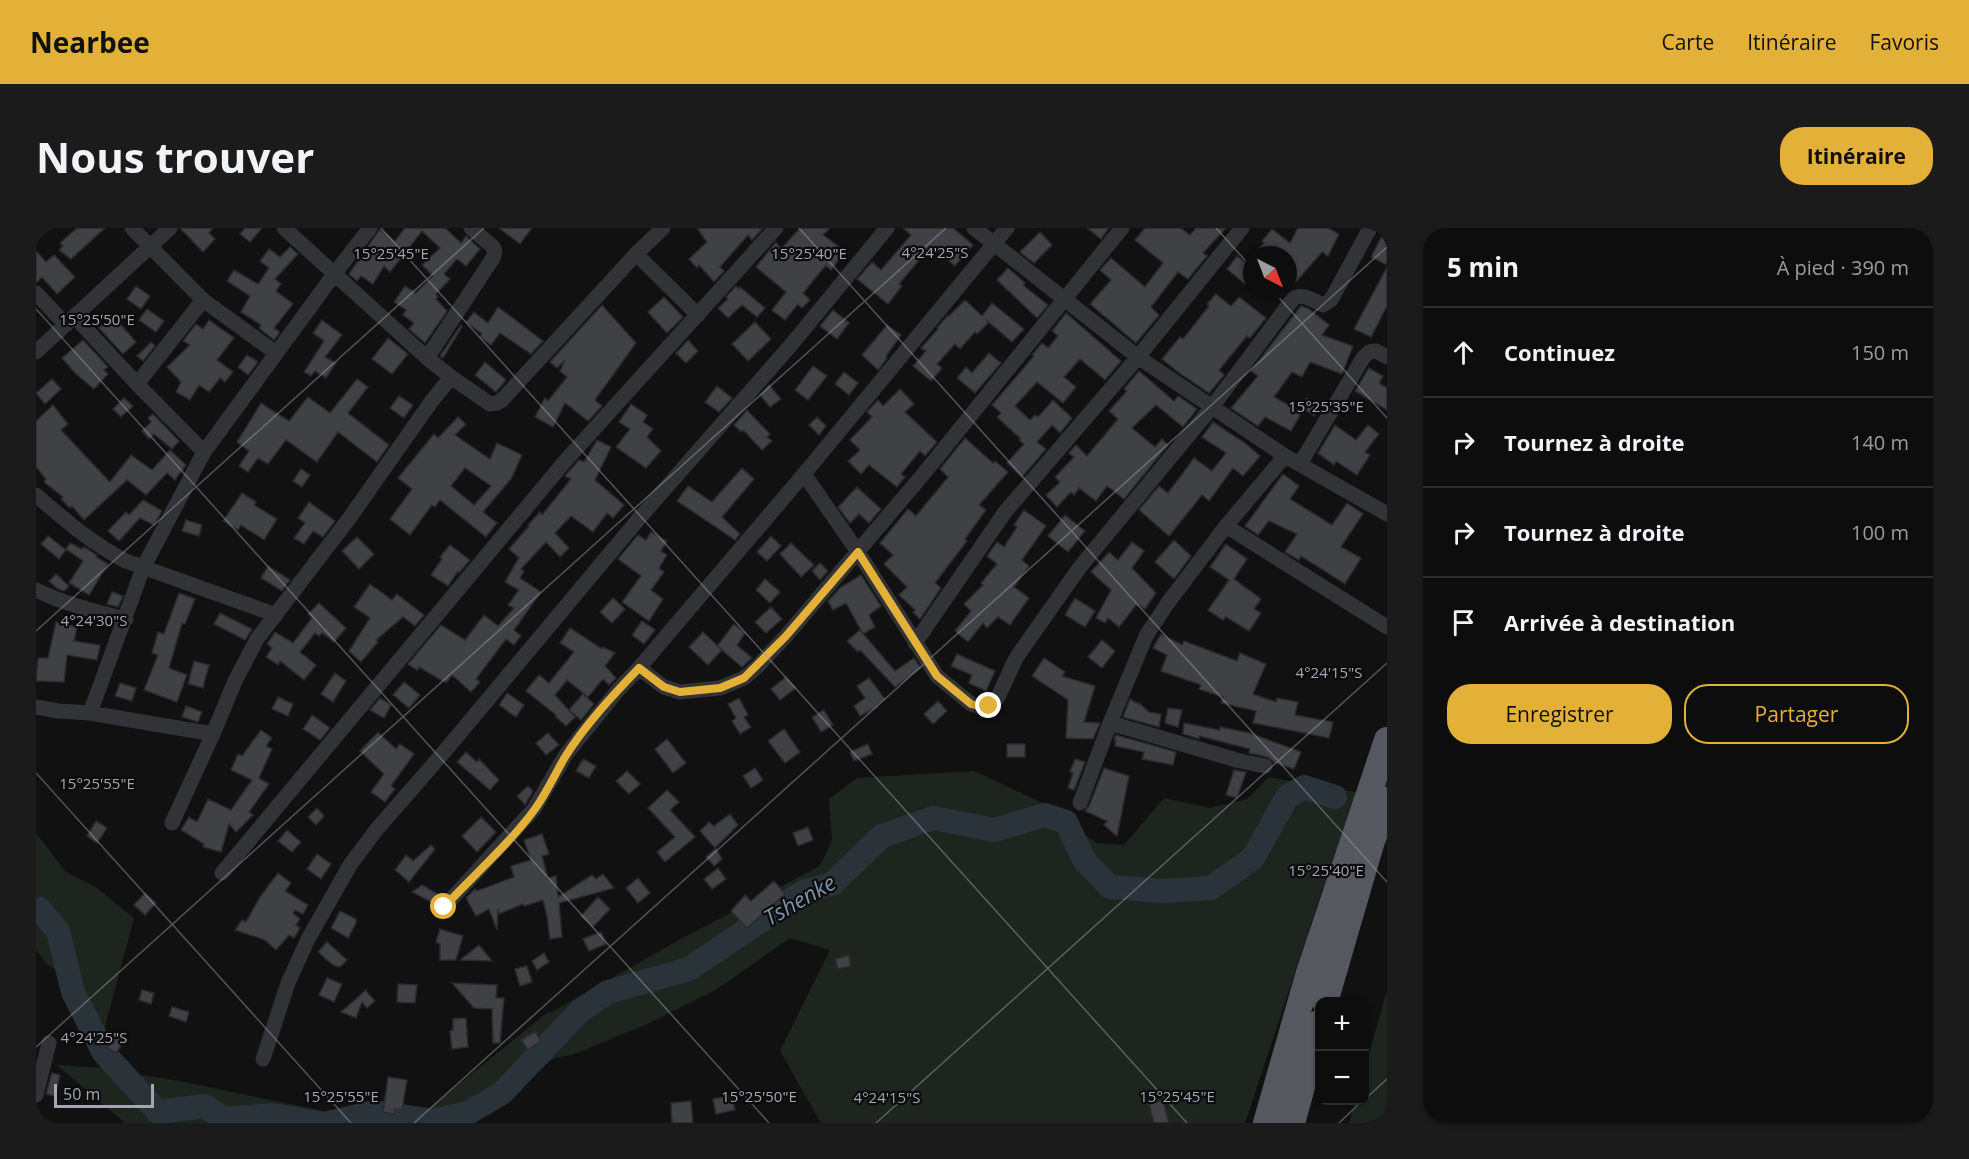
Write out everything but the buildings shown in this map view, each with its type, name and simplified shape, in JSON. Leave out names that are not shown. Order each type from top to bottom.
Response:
[{"type":"highway","points":[[1266,1123],[1308,976],[1387,740]]},
{"type":"highway","points":[[1326,997],[1371,844],[1387,800]]},
{"type":"highway","points":[[1292,1123],[1315,1040]]},
{"type":"street","points":[[132,228],[203,300],[276,353]]},
{"type":"street","points":[[36,352],[170,228]]},
{"type":"street","points":[[284,228],[427,358],[490,404],[502,400],[660,229]]},
{"type":"street","points":[[90,714],[143,568],[204,452],[370,228]]},
{"type":"street","points":[[427,358],[493,258],[495,251],[493,247],[471,228]]},
{"type":"street","points":[[222,873],[566,460],[776,228]]},
{"type":"street","points":[[263,1059],[288,983],[308,939],[338,884],[377,829],[642,515],[791,345],[887,228]]},
{"type":"street","points":[[974,228],[1138,357],[1285,456],[1387,514]]},
{"type":"street","points":[[444,907],[534,809],[579,738],[804,474],[1007,228]]},
{"type":"street","points":[[639,668],[664,687],[680,692],[720,688],[744,678],[786,636],[921,477],[1122,228]]},
{"type":"street","points":[[915,643],[1005,512],[1138,357],[1242,228]]},
{"type":"street","points":[[804,474],[858,552],[937,676],[971,704],[989,706],[997,699],[1016,658],[1080,567],[1212,407],[1293,299],[1302,296],[1323,305],[1331,300],[1370,228]]},
{"type":"street","points":[[636,254],[698,315]]},
{"type":"street","points":[[36,292],[71,321],[204,452]]},
{"type":"street","points":[[137,384],[203,300]]},
{"type":"street","points":[[1300,464],[1363,358],[1369,352],[1376,351],[1387,357]]},
{"type":"street","points":[[172,823],[235,681],[257,639],[348,520],[451,377]]},
{"type":"street","points":[[1080,803],[1146,636],[1167,604],[1226,526],[1285,456]]},
{"type":"street","points":[[36,495],[76,529],[108,552],[143,568],[276,615]]},
{"type":"street","points":[[1226,526],[1387,627]]},
{"type":"street","points":[[38,592],[97,613],[126,619]]},
{"type":"street","points":[[36,707],[213,734]]},
{"type":"street","points":[[1110,723],[1240,761],[1265,766]]},
{"type":"street","points":[[36,1095],[49,1043]]},
{"type":"shaded area","points":[[974,771],[1049,806],[1096,843],[1124,845],[1164,798],[1210,808],[1247,799],[1269,777],[1360,793],[1321,894],[1245,1123],[821,1123],[780,1051],[830,950],[790,938],[714,991],[645,1025],[572,1055],[555,1058],[540,1067],[483,1112],[476,1123],[125,1123],[57,1065],[102,1068],[184,1082],[371,1121],[421,1115],[549,1011],[550,1013],[679,940],[820,866],[832,840],[829,799],[857,778]]},
{"type":"shaded area","points":[[36,833],[66,872],[97,888],[134,918],[102,1038],[83,1030],[80,987],[46,963],[36,950]]},
{"type":"shaded area","points":[[1387,990],[1387,1123],[1349,1123],[1354,1105],[1369,1105],[1369,1055]]},
{"type":"waterway","name":"Tshenke","points":[[329,1123],[375,1112],[434,1121],[468,1113],[502,1093],[580,1011],[608,992],[689,969],[803,892],[832,884],[882,836],[933,818],[994,830],[1045,815],[1066,822],[1084,860],[1110,887],[1165,891],[1211,888],[1253,858],[1287,797],[1304,787],[1335,797]]},
{"type":"waterway","name":"Tshenke","points":[[36,910],[39,909],[58,931],[73,992],[104,1053],[158,1112],[205,1106],[223,1119],[273,1115],[319,1123]]},
{"type":"route","points":[[444,907],[518,829],[554,780],[566,756],[579,738],[639,668],[664,687],[680,692],[720,688],[744,678],[786,636],[858,552],[937,676],[971,704],[989,706]]}]
